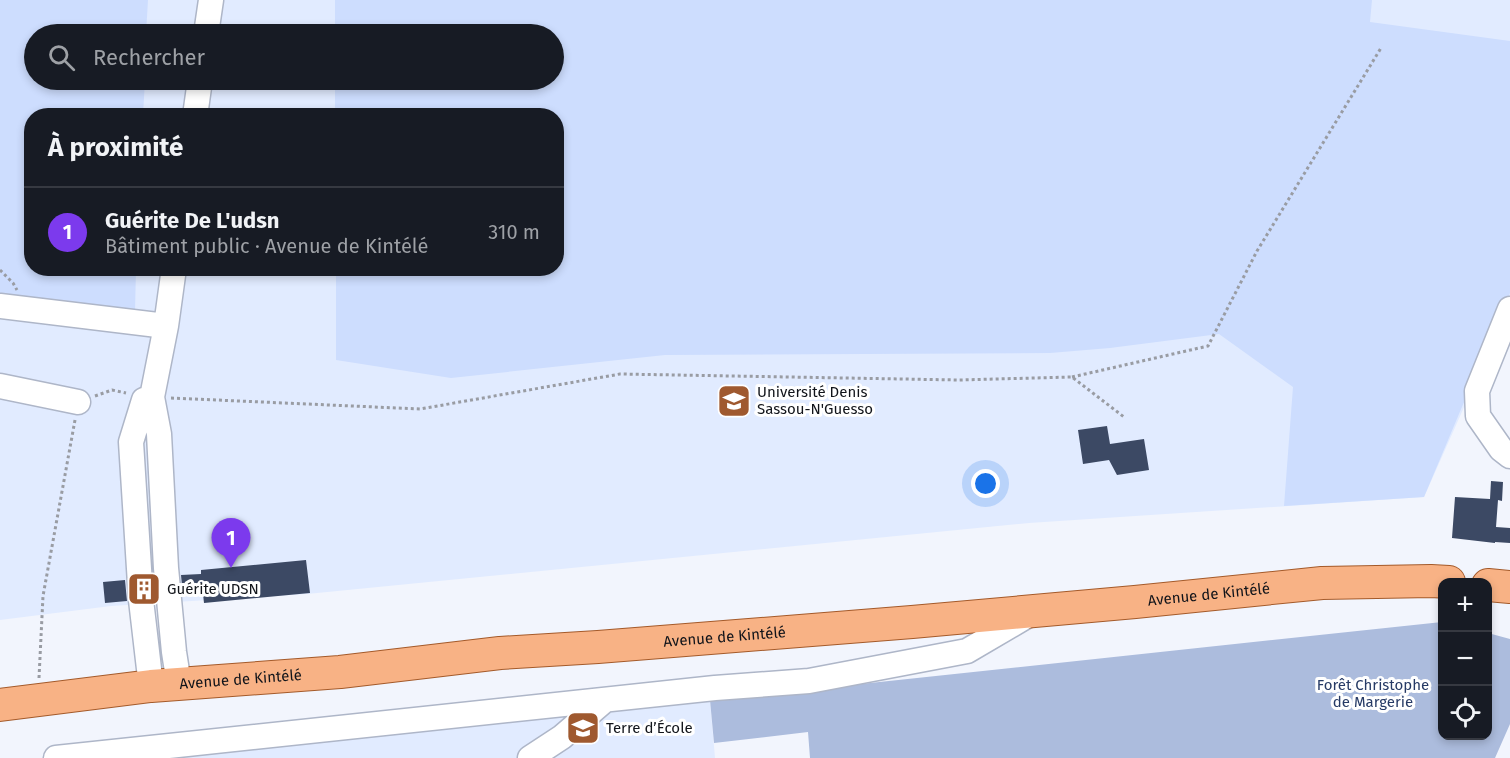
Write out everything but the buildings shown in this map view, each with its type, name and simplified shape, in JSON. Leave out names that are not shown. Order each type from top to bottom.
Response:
[{"type":"main road","name":"Avenue de Kintélé","points":[[0,705],[164,677],[340,672],[500,653],[715,638],[1034,611],[1322,583],[1438,582]]},
{"type":"main road","points":[[1492,585],[1510,587]]},
{"type":"street","points":[[207,24],[211,0]]},
{"type":"street","points":[[196,108],[199,90]]},
{"type":"street","points":[[164,677],[166,568],[159,434],[152,397],[173,276]]},
{"type":"street","points":[[0,306],[166,326]]},
{"type":"street","points":[[1510,309],[1476,391],[1478,416],[1501,448],[1510,456]]},
{"type":"street","points":[[0,386],[78,402]]},
{"type":"street","points":[[56,758],[605,699],[809,681],[968,651],[1034,611]]},
{"type":"street","points":[[530,758],[562,737],[605,699]]},
{"type":"path","points":[[38,700],[43,596],[78,402],[112,390],[152,397],[420,409],[620,374],[958,380],[1072,377],[1208,346],[1257,251],[1381,48]]},
{"type":"path","points":[[1072,377],[1124,417]]},
{"type":"shaded area","name":"Université Denis Sassou-N'Guesso","points":[[0,0],[1510,0],[1510,304],[1424,497],[1029,523],[307,594],[111,606],[0,620]]},
{"type":"shaded area","points":[[0,0],[148,0],[147,24],[24,24],[24,90],[144,90],[143,108],[24,108],[24,276],[136,276],[135,312],[0,295]]},
{"type":"shaded area","points":[[335,0],[1372,0],[1370,22],[1510,41],[1510,293],[1424,497],[1284,506],[1293,387],[1219,334],[1050,353],[665,355],[451,378],[336,360],[336,276],[564,276],[564,108],[335,108],[335,90],[564,90],[564,24],[335,24]]},
{"type":"shaded area","name":"Terre d’École","points":[[710,700],[715,758],[174,758]]},
{"type":"green space","name":"Forêt Christophe de Margerie","points":[[1438,622],[1438,740],[1492,740],[1492,634],[1510,639],[1510,724],[1495,758],[810,758],[808,732],[714,743],[710,700]]},
{"type":"place","name":"Université Denis Sassou-N'Guesso","points":[[734,401]]},
{"type":"place","name":"Guérite De L'udsn","points":[[231,568]]},
{"type":"place","name":"Guérite UDSN","points":[[144,589]]},
{"type":"place","name":"Terre d’École","points":[[583,728]]}]
